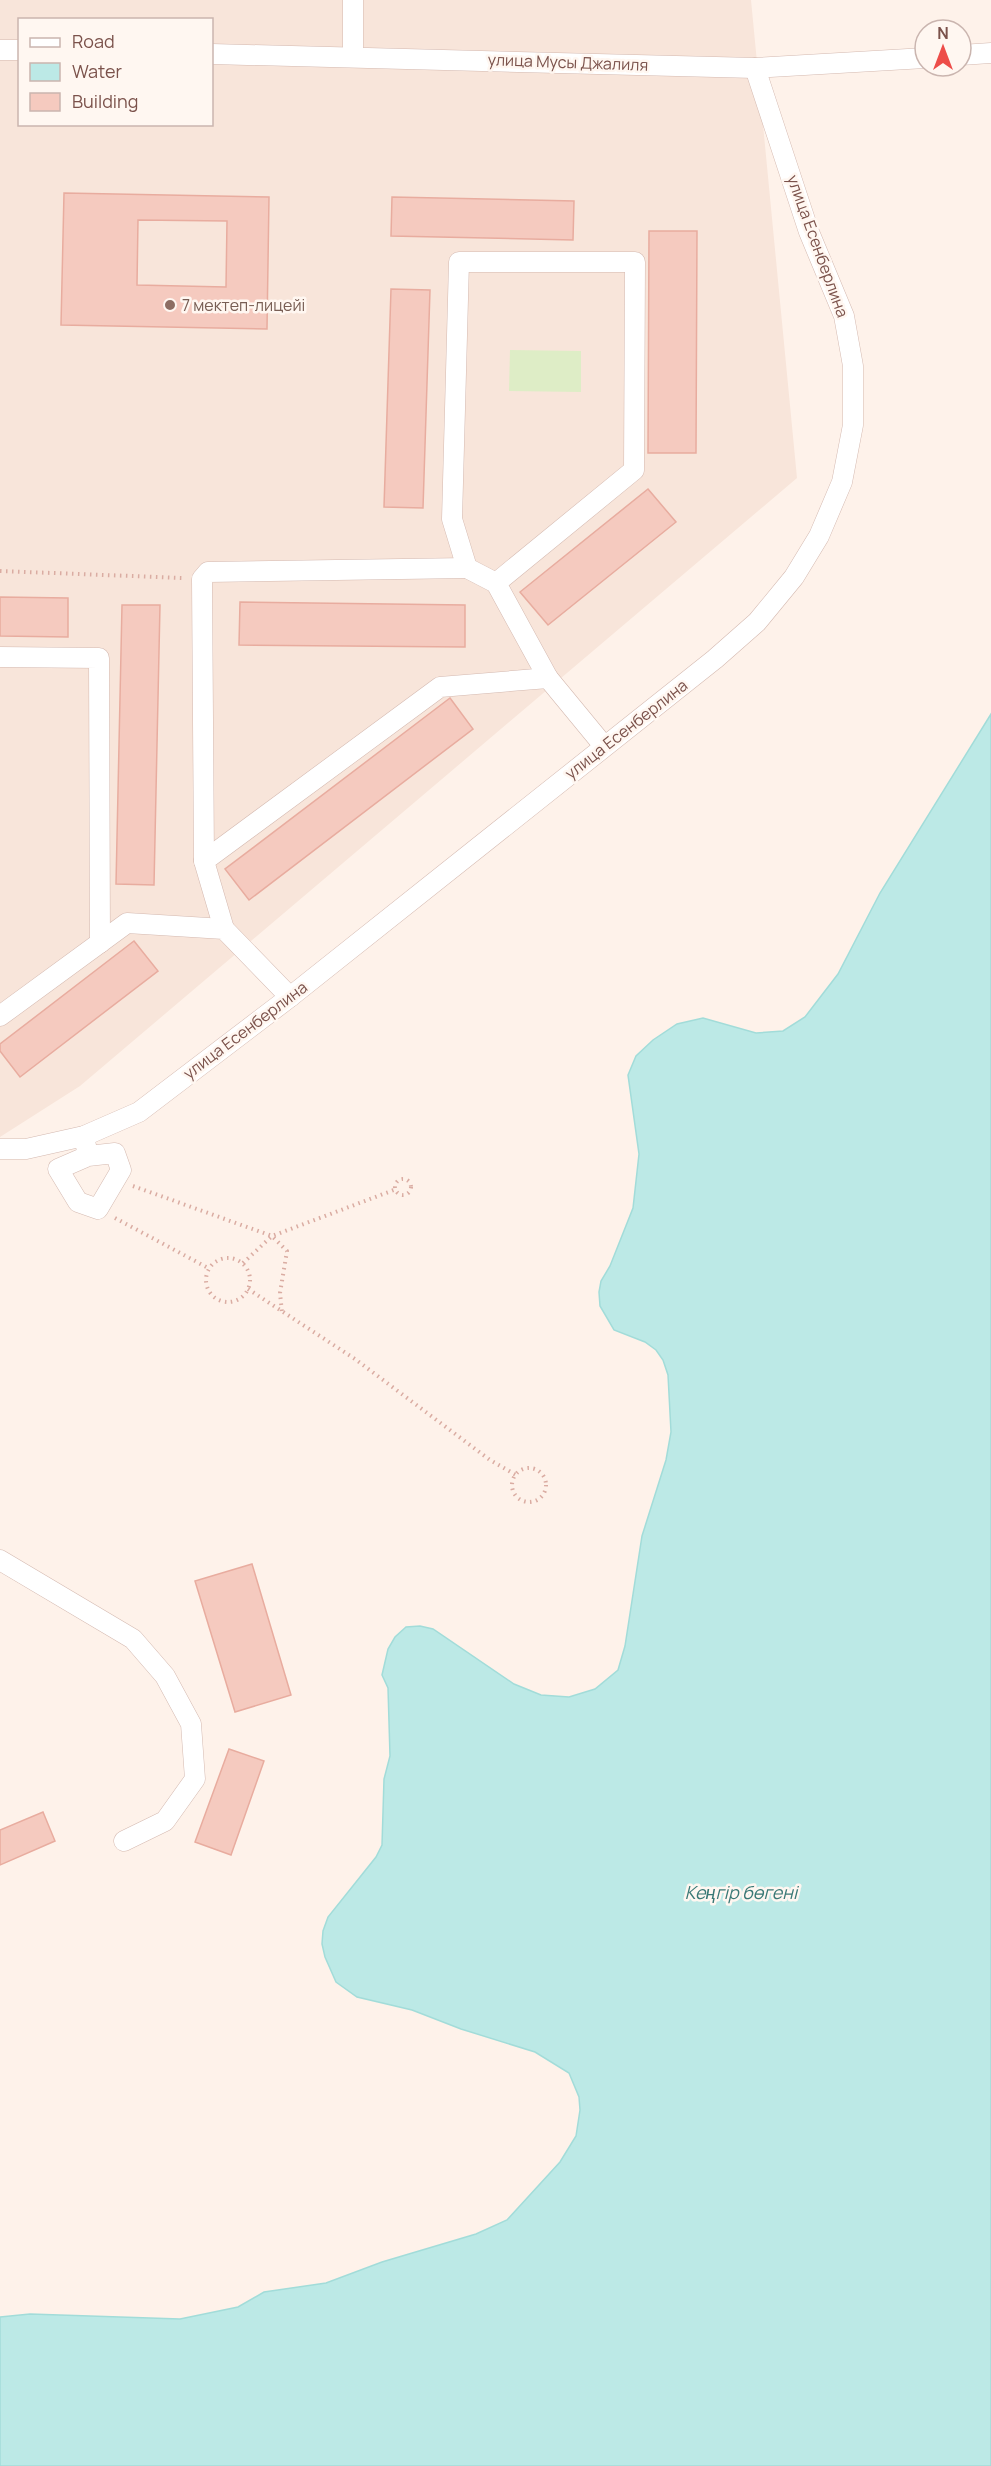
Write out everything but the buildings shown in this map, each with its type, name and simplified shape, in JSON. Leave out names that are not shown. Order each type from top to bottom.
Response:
[{"type":"street","points":[[353,0],[353,56]]},
{"type":"street","points":[[0,50],[18,50]]},
{"type":"street","points":[[973,54],[991,53]]},
{"type":"street","name":"улица Мусы Джалиля","points":[[213,54],[755,68],[913,59]]},
{"type":"street","name":"улица Есенберлина","points":[[0,1149],[26,1149],[84,1136],[139,1112],[290,997],[715,659],[757,622],[794,577],[819,536],[842,482],[853,425],[853,366],[844,316],[809,232],[755,68]]},
{"type":"street","points":[[467,568],[452,519],[459,262],[635,262],[634,470],[496,583]]},
{"type":"street","points":[[290,997],[224,929],[204,861],[202,579],[208,572],[467,568],[496,583],[548,678],[604,746]]},
{"type":"street","points":[[0,657],[99,658],[100,943]]},
{"type":"street","points":[[204,861],[440,687],[548,678]]},
{"type":"street","points":[[0,1016],[127,923],[224,929]]},
{"type":"street","points":[[84,1136],[88,1156]]},
{"type":"street","points":[[115,1153],[121,1170],[116,1179],[98,1209],[78,1202],[58,1169],[88,1156],[115,1153]]},
{"type":"street","points":[[0,1560],[133,1639],[165,1676],[191,1724],[195,1779],[165,1821],[124,1841]]},
{"type":"path","points":[[0,571],[202,579]]},
{"type":"path","points":[[116,1179],[272,1236],[287,1251],[280,1293],[282,1313]]},
{"type":"path","points":[[406,1179],[410,1183],[411,1189],[406,1195],[400,1196],[394,1190],[398,1180],[406,1179]]},
{"type":"path","points":[[243,1263],[272,1236],[394,1190]]},
{"type":"path","points":[[98,1209],[210,1269]]},
{"type":"path","points":[[224,1258],[243,1263],[250,1275],[248,1289],[237,1300],[230,1302],[216,1298],[207,1285],[206,1278],[210,1269],[224,1258]]},
{"type":"path","points":[[248,1289],[355,1359],[490,1460],[516,1475]]},
{"type":"path","points":[[526,1468],[537,1470],[546,1483],[544,1494],[530,1502],[519,1498],[512,1483],[516,1475],[526,1468]]},
{"type":"shaded area","points":[[0,0],[751,0],[797,478],[80,1086],[0,1137]]},
{"type":"green space","points":[[510,350],[581,351],[581,392],[509,391]]},
{"type":"water","name":"Кеңгір бөгені","points":[[991,714],[991,2466],[0,2466],[0,2317],[30,2314],[180,2319],[238,2307],[264,2292],[326,2283],[382,2262],[476,2234],[507,2220],[560,2162],[576,2136],[580,2110],[579,2097],[569,2073],[535,2052],[461,2029],[412,2010],[357,1997],[336,1982],[325,1957],[322,1944],[323,1931],[328,1917],[376,1857],[382,1845],[384,1779],[390,1756],[388,1688],[382,1675],[388,1649],[395,1637],[406,1627],[420,1626],[433,1629],[514,1684],[541,1695],[569,1697],[595,1689],[618,1670],[625,1646],[642,1536],[666,1460],[671,1432],[668,1375],[663,1360],[656,1350],[645,1342],[614,1330],[600,1306],[601,1281],[610,1266],[633,1208],[639,1154],[628,1075],[636,1056],[653,1040],[677,1024],[703,1018],[756,1033],[783,1031],[805,1017],[838,974],[880,893]]},
{"type":"place","name":"7 мектеп-лицейі","points":[[170,305]]}]
